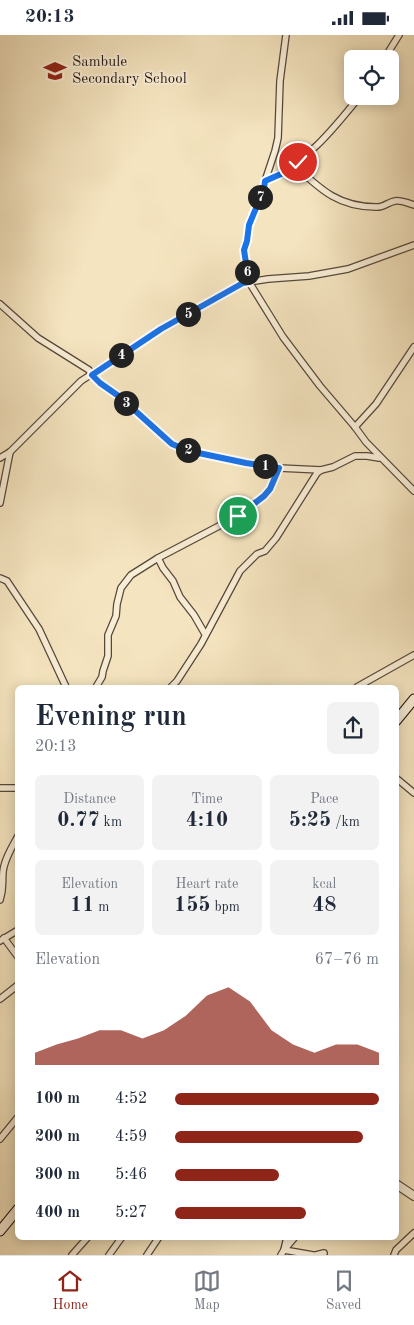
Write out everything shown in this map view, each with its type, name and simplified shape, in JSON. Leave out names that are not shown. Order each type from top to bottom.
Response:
[{"type":"main road","points":[[399,717],[414,699]]},
{"type":"main road","points":[[0,1231],[15,1213]]},
{"type":"street","points":[[286,35],[280,81],[278,138],[264,189],[249,225],[244,250],[249,282],[283,337],[320,386],[366,443],[414,491]]},
{"type":"street","points":[[390,50],[399,35]]},
{"type":"street","points":[[265,181],[281,174],[308,155],[353,105]]},
{"type":"street","points":[[294,165],[327,194],[344,202],[378,208],[395,201],[414,205]]},
{"type":"street","points":[[0,458],[10,452],[81,381],[161,329],[243,283],[308,276],[348,269],[414,245]]},
{"type":"street","points":[[0,304],[38,338],[87,368],[100,383],[120,397],[172,444],[189,451],[279,468],[321,470],[333,467],[355,455],[380,458]]},
{"type":"street","points":[[355,427],[376,404],[414,347]]},
{"type":"street","points":[[0,503],[10,452]]},
{"type":"street","points":[[98,685],[108,656],[108,635],[116,616],[117,604],[122,588],[131,575],[158,558],[238,516],[270,489],[279,468]]},
{"type":"street","points":[[173,685],[201,644],[240,571],[257,554],[265,551],[276,538],[314,476],[321,470]]},
{"type":"street","points":[[158,558],[162,568],[173,581],[180,597],[206,634]]},
{"type":"street","points":[[0,579],[6,581],[39,629],[65,685]]},
{"type":"street","points":[[361,685],[414,655]]},
{"type":"street","points":[[399,780],[414,793]]},
{"type":"street","points":[[0,788],[15,788]]},
{"type":"street","points":[[0,900],[4,890],[3,871],[6,859],[15,842]]},
{"type":"street","points":[[15,932],[2,940],[15,954]]},
{"type":"street","points":[[0,999],[15,987]]},
{"type":"street","points":[[0,1139],[15,1121]]},
{"type":"street","points":[[399,1186],[414,1196]]},
{"type":"street","points":[[394,1255],[396,1250],[414,1233]]},
{"type":"street","points":[[72,1255],[85,1240]]},
{"type":"street","points":[[109,1255],[120,1240]]},
{"type":"street","points":[[147,1255],[157,1240]]},
{"type":"street","points":[[283,1252],[293,1240]]},
{"type":"street","points":[[283,1252],[314,1255],[324,1253]]},
{"type":"place","name":"Sambule Secondary School","points":[[55,71]]},
{"type":"route","points":[[238,516],[270,489],[279,468],[189,451],[172,444],[120,397],[92,375],[144,339],[204,304],[243,283],[249,282],[244,250],[249,225],[264,189],[265,181],[281,174],[298,162]]}]
